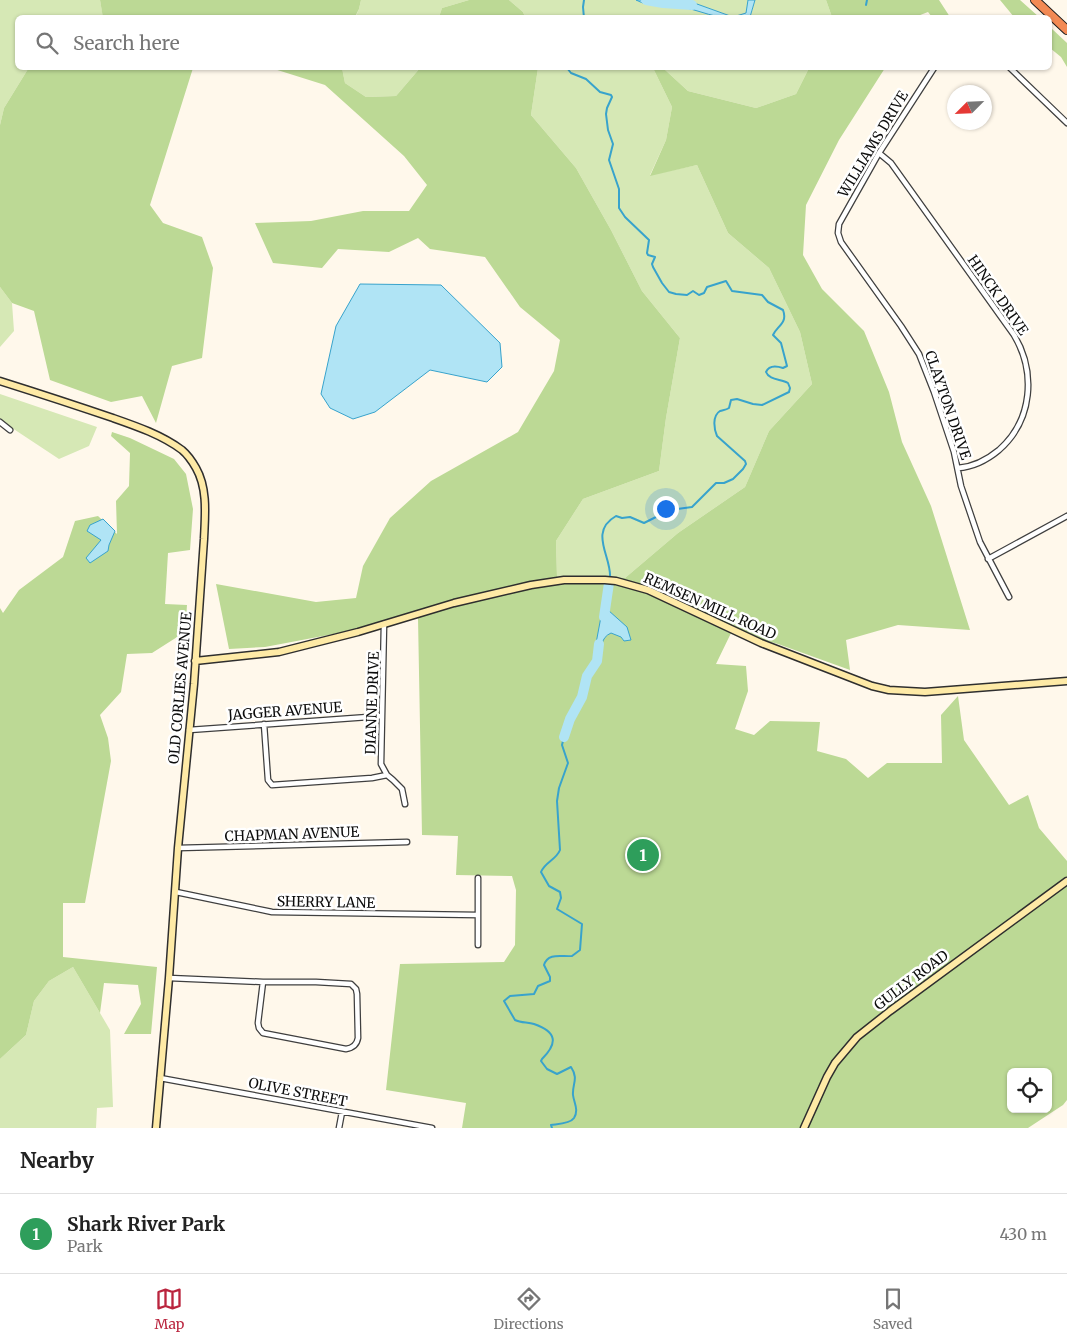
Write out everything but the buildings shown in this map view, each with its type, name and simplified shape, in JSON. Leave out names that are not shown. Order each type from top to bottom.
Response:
[{"type":"highway","points":[[1035,0],[1051,15]]},
{"type":"highway","points":[[1052,16],[1067,30]]},
{"type":"street","name":"WILLIAMS DRIVE","points":[[838,235],[839,224],[879,153],[933,70]]},
{"type":"street","points":[[1012,70],[1067,124]]},
{"type":"street","name":"HINCK DRIVE","points":[[879,153],[890,163],[1014,335],[1022,349],[1027,364],[1028,400],[1015,432],[1003,446],[988,458],[967,468],[958,468]]},
{"type":"street","name":"CLAYTON DRIVE","points":[[838,235],[841,242],[902,326],[919,354],[954,452],[970,515],[988,559],[1009,597]]},
{"type":"street","name":"OLD CORLIES AVENUE","points":[[0,381],[98,413],[152,434],[176,446],[192,461],[202,483],[205,516],[195,661],[156,1128]]},
{"type":"street","points":[[0,422],[10,430]]},
{"type":"street","points":[[988,559],[1067,516]]},
{"type":"street","name":"REMSEN MILL ROAD","points":[[195,661],[279,652],[454,603],[531,585],[564,580],[605,580],[636,586],[656,593],[761,643],[872,686],[889,690],[925,692],[1067,681]]},
{"type":"street","name":"DIANNE DRIVE","points":[[384,624],[381,764],[387,775],[399,785],[404,794],[405,804]]},
{"type":"street","name":"JAGGER AVENUE","points":[[189,730],[382,716]]},
{"type":"street","points":[[264,724],[268,780],[272,785],[372,778],[387,775]]},
{"type":"street","name":"CHAPMAN AVENUE","points":[[178,848],[407,842]]},
{"type":"street","points":[[478,878],[478,945]]},
{"type":"street","name":"GULLY ROAD","points":[[804,1128],[835,1062],[857,1037],[1067,881]]},
{"type":"street","name":"SHERRY LANE","points":[[176,892],[272,912],[478,915]]},
{"type":"street","points":[[169,978],[351,984],[356,989],[357,994],[358,1038],[356,1044],[346,1049],[262,1033],[258,1023],[263,982]]},
{"type":"street","name":"OLIVE STREET","points":[[160,1078],[432,1128]]},
{"type":"street","points":[[339,1128],[342,1112]]},
{"type":"green space","points":[[0,0],[100,0],[103,15],[15,15],[15,70],[27,70],[4,108],[0,125]]},
{"type":"green space","points":[[100,0],[361,0],[356,15],[102,15]]},
{"type":"green space","points":[[361,0],[469,0],[442,8],[440,15],[356,15]]},
{"type":"green space","points":[[469,0],[509,0],[524,15],[440,15],[442,8]]},
{"type":"green space","points":[[509,0],[636,0],[653,5],[678,6],[714,15],[524,15]]},
{"type":"green space","points":[[667,0],[748,0],[747,13],[740,15],[727,15],[697,4],[677,3]]},
{"type":"green space","points":[[755,0],[826,0],[831,15],[751,15]]},
{"type":"green space","points":[[826,0],[939,0],[949,15],[930,15],[928,12],[920,15],[831,15]]},
{"type":"green space","points":[[1000,0],[1020,0],[1037,15],[1012,15]]},
{"type":"green space","points":[[1052,29],[1067,43],[1067,67],[1061,57],[1052,50]]},
{"type":"green space","points":[[27,70],[192,70],[150,205],[163,223],[202,237],[213,268],[202,358],[172,366],[156,423],[142,396],[111,402],[50,380],[34,311],[12,303],[0,287],[0,125],[4,108]]},
{"type":"green space","points":[[277,70],[342,70],[345,83],[366,97],[396,96],[418,70],[538,70],[531,115],[576,168],[611,230],[642,291],[680,338],[659,471],[583,499],[556,541],[557,577],[625,578],[678,533],[745,487],[769,431],[812,384],[800,332],[769,268],[728,233],[697,165],[650,176],[666,140],[672,107],[654,70],[665,70],[688,91],[756,108],[796,94],[808,70],[884,70],[839,140],[806,205],[803,255],[822,289],[864,331],[889,392],[902,442],[931,506],[970,630],[898,625],[846,640],[850,670],[778,644],[732,631],[716,664],[746,666],[748,691],[735,729],[754,735],[770,721],[820,722],[817,751],[846,759],[868,778],[887,763],[942,763],[941,715],[958,696],[964,740],[1009,805],[1028,795],[1039,828],[1067,861],[1067,1100],[1063,1105],[1052,1112],[1052,1068],[1007,1068],[1007,1113],[1051,1113],[1028,1128],[462,1128],[466,1103],[386,1090],[400,964],[504,962],[515,945],[516,890],[512,876],[456,875],[458,836],[422,835],[418,618],[265,647],[229,649],[216,584],[316,602],[356,598],[363,566],[390,518],[431,481],[518,432],[554,371],[560,340],[520,307],[485,257],[430,249],[418,238],[389,252],[338,249],[322,268],[273,263],[255,223],[311,221],[363,211],[409,211],[427,185],[404,156],[325,85]]},
{"type":"green space","points":[[342,70],[418,70],[396,96],[366,97],[345,83]]},
{"type":"green space","points":[[538,70],[654,70],[672,107],[666,140],[650,175],[697,165],[728,233],[769,268],[800,332],[812,384],[769,431],[745,487],[678,533],[625,578],[557,577],[556,541],[583,499],[659,471],[680,338],[642,291],[611,230],[576,168],[531,115]]},
{"type":"green space","points":[[665,70],[808,70],[796,94],[756,108],[688,91]]},
{"type":"green space","points":[[0,287],[12,303],[14,331],[0,347]]},
{"type":"green space","points":[[0,394],[97,427],[89,446],[59,459],[0,420]]},
{"type":"green space","points":[[112,432],[130,438],[174,459],[186,474],[193,509],[190,550],[168,553],[165,604],[187,605],[185,632],[152,653],[127,654],[121,692],[100,715],[108,738],[111,761],[85,903],[63,903],[63,957],[157,967],[151,1034],[124,1034],[141,1004],[138,985],[104,983],[100,1013],[73,967],[49,981],[34,1001],[26,1035],[0,1059],[0,608],[3,613],[19,590],[63,557],[75,521],[98,516],[117,534],[116,501],[129,486],[130,453],[111,436]]},
{"type":"green space","points":[[73,967],[110,1030],[113,1107],[97,1108],[96,1128],[0,1128],[0,1059],[26,1035],[34,1001],[49,981]]},
{"type":"water","points":[[636,0],[667,0],[677,3],[697,4],[727,15],[712,15],[672,5],[652,5]]},
{"type":"water","points":[[748,0],[755,0],[751,15],[740,15],[746,13]]},
{"type":"water","points":[[360,284],[441,285],[500,343],[502,367],[487,382],[430,370],[375,412],[353,419],[330,408],[321,394],[336,326]]},
{"type":"water","points":[[103,519],[115,531],[108,551],[90,563],[86,558],[101,540],[87,531],[90,525]]},
{"type":"water","points":[[606,605],[608,610],[627,627],[631,640],[624,641],[621,637],[611,633],[603,640],[598,656],[594,654],[603,606]]},
{"type":"waterway","points":[[584,0],[584,15]]},
{"type":"waterway","points":[[646,0],[692,5]]},
{"type":"waterway","points":[[866,5],[867,0]]},
{"type":"waterway","points":[[569,70],[571,73],[586,79],[600,92],[612,97],[606,114],[608,130],[613,144],[609,160],[619,189],[619,208],[625,217],[649,240],[647,253],[655,257],[652,264],[653,267],[669,292],[687,295],[693,291],[699,295],[704,293],[707,287],[726,281],[732,291],[762,295],[768,302],[783,310],[784,314],[783,321],[773,335],[781,343],[787,366],[783,368],[771,367],[766,372],[772,378],[788,383],[789,392],[762,405],[737,399],[731,400],[729,408],[717,413],[715,419],[717,436],[745,461],[746,464],[743,469],[733,479],[724,483],[716,483],[692,507],[670,510],[644,523],[630,517],[622,518],[616,516],[608,522],[602,537],[610,570],[610,578]]},
{"type":"waterway","points":[[604,617],[609,583]]},
{"type":"waterway","points":[[564,737],[570,719],[582,697],[587,676],[597,661],[599,644]]},
{"type":"waterway","points":[[552,1128],[551,1125],[570,1121],[574,1118],[576,1109],[573,1095],[575,1075],[571,1067],[557,1074],[547,1069],[541,1061],[553,1043],[551,1034],[542,1027],[515,1020],[504,1001],[510,996],[534,994],[538,986],[550,981],[544,965],[549,958],[572,956],[580,950],[582,924],[557,909],[561,898],[560,892],[549,886],[541,872],[560,850],[557,801],[559,788],[568,763],[562,745],[568,720],[578,704],[583,687],[598,656]]},
{"type":"place","name":"Shark River Park","points":[[643,855]]}]
